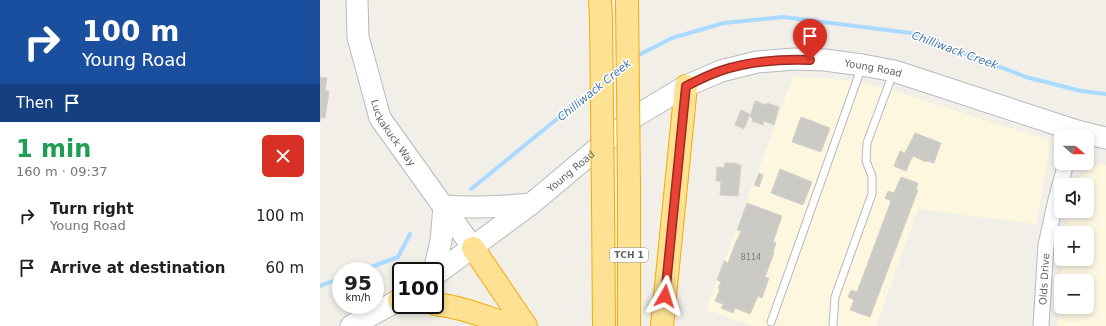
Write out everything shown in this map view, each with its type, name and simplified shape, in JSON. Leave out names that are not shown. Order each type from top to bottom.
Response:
[{"type":"highway","name":"TCH 1","points":[[627,0],[630,326]]},
{"type":"highway","name":"TCH 1","points":[[600,8],[604,326]]},
{"type":"highway","points":[[662,326],[686,86]]},
{"type":"highway","points":[[473,248],[526,326]]},
{"type":"highway","points":[[444,306],[471,311],[514,326]]},
{"type":"main road","name":"Luckakuck Way","points":[[357,0],[358,37],[380,118],[473,248]]},
{"type":"main road","name":"Young Road","points":[[444,269],[531,204],[636,116],[686,86],[721,71],[757,62],[802,59],[825,60],[894,71],[1064,130]]},
{"type":"main road","name":"Young Road","points":[[1094,136],[1106,138]]},
{"type":"main road","points":[[436,262],[441,241],[444,206],[476,208],[531,204]]},
{"type":"main road","points":[[350,326],[392,304]]},
{"type":"street","name":"Olds Drive","points":[[1041,326],[1046,245],[1064,170]]},
{"type":"lane","points":[[771,322],[862,65]]},
{"type":"lane","points":[[833,326],[835,297],[872,194],[872,176],[866,161],[866,143],[894,71]]},
{"type":"shaded area","points":[[793,77],[823,78],[858,82],[891,90],[1051,141],[1036,224],[918,209],[876,326],[753,326],[706,310]]},
{"type":"shaded area","points":[[1100,164],[1106,165],[1106,326],[1058,326],[1059,314],[1094,314],[1094,274],[1062,274],[1062,266],[1094,266],[1094,226],[1066,226],[1068,218],[1094,218],[1094,178],[1081,178],[1083,174],[1090,170],[1094,170],[1094,168]]},
{"type":"building","points":[[320,77],[327,78],[325,91],[329,91],[325,118],[321,117],[320,121]]},
{"type":"building","points":[[755,101],[766,105],[767,103],[779,107],[774,125],[764,121],[763,125],[752,121],[753,118],[750,117]]},
{"type":"building","points":[[741,110],[750,114],[744,129],[735,125]]},
{"type":"building","points":[[801,117],[830,128],[821,152],[792,142]]},
{"type":"building","points":[[915,133],[941,143],[934,163],[926,162],[913,156],[906,171],[894,166],[900,151],[905,153]]},
{"type":"building","points":[[725,163],[741,165],[738,196],[720,195],[721,181],[716,181],[717,167],[724,168]]},
{"type":"building","points":[[780,169],[812,182],[803,205],[771,193]]},
{"type":"building","points":[[759,173],[763,175],[759,187],[754,185]]},
{"type":"building","points":[[901,177],[918,183],[916,190],[918,190],[870,317],[850,310],[854,300],[848,297],[851,290],[857,292],[891,201],[885,198],[888,191],[894,193]]},
{"type":"building","points":[[747,203],[782,216],[773,242],[776,243],[774,253],[765,277],[769,278],[762,298],[758,296],[750,314],[735,308],[733,313],[721,308],[723,304],[715,301],[721,282],[717,280],[724,261],[728,263],[738,239],[741,231],[737,230]]},
{"type":"waterway","name":"Chilliwack Creek","points":[[635,57],[672,38],[724,23],[783,17],[911,33],[1026,77],[1081,91],[1106,94]]},
{"type":"waterway","name":"Chilliwack Creek","points":[[609,76],[621,67]]},
{"type":"waterway","name":"Chilliwack Creek","points":[[471,189],[595,88]]},
{"type":"waterway","name":"Chilliwack Creek","points":[[384,262],[398,257],[410,234]]},
{"type":"waterway","name":"Chilliwack Creek","points":[[320,286],[332,281]]},
{"type":"route","points":[[665,296],[686,86],[721,71],[757,62],[794,59],[810,60]]}]
